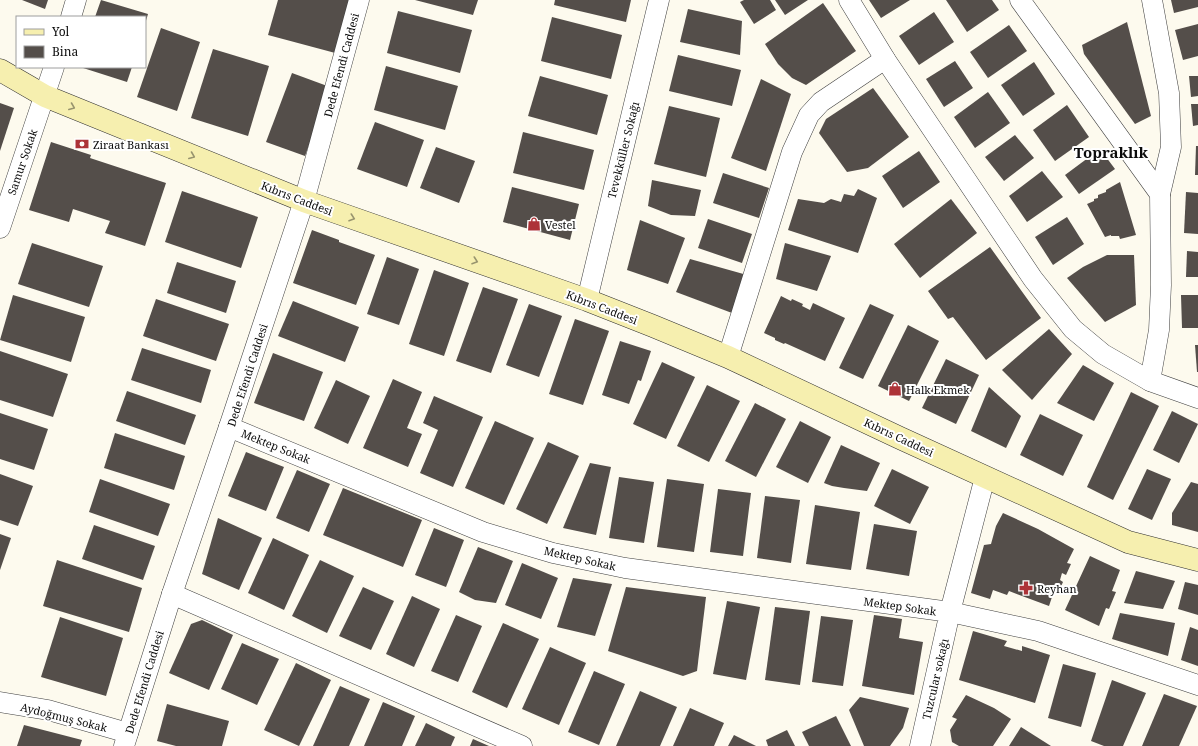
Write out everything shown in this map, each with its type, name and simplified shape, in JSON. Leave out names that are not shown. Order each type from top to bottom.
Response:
[{"type":"main road","name":"Kıbrıs Caddesi","points":[[0,70],[45,96],[304,201],[587,300],[653,326],[728,357],[900,438],[1128,542],[1198,560]]},
{"type":"street","points":[[71,16],[76,0]]},
{"type":"street","name":"Dede Efendi Caddesi","points":[[126,739],[172,594],[304,201],[359,0]]},
{"type":"street","name":"Tevekküller Sokağı","points":[[587,300],[659,0]]},
{"type":"street","points":[[849,0],[885,59],[1033,279],[1073,329],[1103,354],[1150,381],[1198,398]]},
{"type":"street","points":[[1020,0],[1160,194]]},
{"type":"street","points":[[1150,381],[1159,330],[1162,285],[1160,194],[1171,147],[1169,93],[1152,0]]},
{"type":"street","points":[[728,357],[792,152],[809,115],[821,102],[885,59]]},
{"type":"street","name":"Samur Sokak","points":[[0,228],[54,68]]},
{"type":"street","name":"Mektep Sokak","points":[[229,427],[483,532],[553,553],[625,568],[950,612],[1038,631],[1198,685]]},
{"type":"street","name":"Tuzcular sokağı","points":[[920,746],[950,612],[985,477]]},
{"type":"street","points":[[172,594],[522,746]]},
{"type":"street","name":"Aydoğmuş Sokak","points":[[0,702],[48,710],[126,739]]},
{"type":"building","points":[[22,0],[48,0],[45,9]]},
{"type":"building","points":[[101,0],[148,14],[146,21],[146,16],[95,16]]},
{"type":"building","points":[[278,0],[353,0],[339,54],[268,35]]},
{"type":"building","points":[[415,0],[478,0],[473,15]]},
{"type":"building","points":[[555,0],[631,0],[626,22],[554,5]]},
{"type":"building","points":[[744,0],[770,0],[776,10],[754,24],[740,2]]},
{"type":"building","points":[[775,0],[808,0],[785,15]]},
{"type":"building","points":[[869,0],[910,0],[881,18]]},
{"type":"building","points":[[946,0],[992,0],[999,10],[967,32]]},
{"type":"building","points":[[1171,0],[1198,0],[1198,7],[1174,13]]},
{"type":"building","points":[[823,3],[856,51],[806,85],[792,78],[778,64],[765,44]]},
{"type":"building","points":[[688,9],[742,21],[740,55],[680,42]]},
{"type":"building","points":[[398,11],[472,30],[460,73],[387,53]]},
{"type":"building","points":[[934,12],[954,42],[919,65],[899,36]]},
{"type":"building","points":[[552,17],[622,35],[611,79],[541,61]]},
{"type":"building","points":[[1127,22],[1151,116],[1135,124],[1084,54],[1082,45]]},
{"type":"building","points":[[1198,24],[1198,56],[1183,60],[1175,30]]},
{"type":"building","points":[[1009,25],[1027,51],[988,78],[970,52]]},
{"type":"building","points":[[161,28],[200,42],[177,111],[137,97]]},
{"type":"building","points":[[213,49],[269,66],[248,136],[191,118]]},
{"type":"building","points":[[678,55],[741,70],[732,106],[669,91]]},
{"type":"building","points":[[955,61],[973,88],[944,107],[926,79]]},
{"type":"building","points":[[1034,62],[1055,94],[1023,116],[1001,85]]},
{"type":"building","points":[[386,66],[458,86],[445,130],[374,110]]},
{"type":"building","points":[[83,68],[132,68],[127,82]]},
{"type":"building","points":[[292,73],[330,87],[305,156],[266,142]]},
{"type":"building","points":[[540,76],[608,95],[597,135],[528,116]]},
{"type":"building","points":[[1189,76],[1198,76],[1198,96],[1191,97]]},
{"type":"building","points":[[761,79],[791,94],[766,171],[731,158]]},
{"type":"building","points":[[873,88],[909,137],[868,168],[847,172],[819,133],[826,119]]},
{"type":"building","points":[[988,92],[1010,123],[975,148],[954,117]]},
{"type":"building","points":[[0,103],[14,108],[0,151]]},
{"type":"building","points":[[1191,104],[1198,104],[1198,125],[1193,126]]},
{"type":"building","points":[[1067,105],[1089,137],[1055,161],[1033,130]]},
{"type":"building","points":[[669,106],[720,118],[706,177],[654,164]]},
{"type":"building","points":[[375,122],[424,140],[407,187],[357,169]]},
{"type":"building","points":[[523,132],[594,150],[584,190],[513,173]]},
{"type":"building","points":[[1015,135],[1034,158],[1004,181],[985,157]]},
{"type":"building","points":[[51,142],[91,155],[90,158],[166,183],[145,246],[105,233],[110,221],[73,209],[69,222],[29,210]]},
{"type":"building","points":[[1196,146],[1198,146],[1198,175],[1195,175]]},
{"type":"building","points":[[436,147],[475,161],[459,203],[420,188]]},
{"type":"building","points":[[1100,149],[1115,169],[1079,194],[1065,175]]},
{"type":"building","points":[[919,151],[940,182],[903,208],[882,176]]},
{"type":"building","points":[[1042,171],[1063,197],[1027,222],[1009,196]]},
{"type":"building","points":[[723,173],[769,188],[759,218],[713,203]]},
{"type":"building","points":[[652,180],[701,190],[695,216],[671,215],[648,206]]},
{"type":"building","points":[[1120,182],[1136,235],[1120,239],[1119,236],[1111,235],[1105,237],[1087,204],[1098,198],[1098,195],[1106,192],[1106,190]]},
{"type":"building","points":[[512,187],[579,204],[570,240],[503,222]]},
{"type":"building","points":[[858,189],[877,198],[858,253],[788,230],[798,199],[824,203],[831,199],[841,202],[844,194],[854,196]]},
{"type":"building","points":[[182,191],[258,217],[241,268],[165,242]]},
{"type":"building","points":[[1186,192],[1198,193],[1198,234],[1184,233]]},
{"type":"building","points":[[951,199],[977,233],[920,278],[894,244]]},
{"type":"building","points":[[1067,217],[1084,244],[1053,265],[1035,237]]},
{"type":"building","points":[[708,219],[752,234],[742,263],[698,248]]},
{"type":"building","points":[[640,220],[685,238],[668,284],[627,270]]},
{"type":"building","points":[[312,230],[375,255],[356,305],[293,283]]},
{"type":"building","points":[[32,243],[103,266],[89,307],[18,284]]},
{"type":"building","points":[[785,243],[831,256],[817,291],[776,279]]},
{"type":"building","points":[[990,247],[1041,318],[986,360],[953,317],[948,319],[928,291]]},
{"type":"building","points":[[1187,251],[1198,252],[1198,277],[1186,277]]},
{"type":"building","points":[[1107,255],[1134,255],[1136,305],[1105,322],[1067,278],[1083,267]]},
{"type":"building","points":[[387,257],[419,269],[399,325],[367,314]]},
{"type":"building","points":[[690,259],[747,275],[732,313],[676,292]]},
{"type":"building","points":[[177,262],[236,281],[226,313],[167,293]]},
{"type":"building","points":[[434,270],[469,283],[444,356],[409,344]]},
{"type":"building","points":[[483,287],[518,299],[491,373],[456,361]]},
{"type":"building","points":[[13,295],[85,317],[71,362],[0,340]]},
{"type":"building","points":[[1181,295],[1198,295],[1198,328],[1182,328]]},
{"type":"building","points":[[781,296],[791,301],[792,299],[803,304],[802,306],[810,310],[813,303],[845,318],[825,361],[775,340],[775,338],[764,333]]},
{"type":"building","points":[[156,299],[229,324],[216,361],[143,336]]},
{"type":"building","points":[[293,301],[359,327],[345,362],[278,336]]},
{"type":"building","points":[[529,304],[562,316],[539,377],[506,365]]},
{"type":"building","points":[[870,304],[894,315],[863,379],[839,368]]},
{"type":"building","points":[[575,319],[609,331],[583,405],[549,394]]},
{"type":"building","points":[[908,325],[939,341],[909,401],[878,386]]},
{"type":"building","points":[[1049,329],[1072,354],[1032,400],[1002,370]]},
{"type":"building","points":[[620,341],[651,351],[641,381],[638,380],[629,404],[602,395]]},
{"type":"building","points":[[1195,345],[1198,345],[1198,372],[1197,372]]},
{"type":"building","points":[[142,348],[211,370],[201,403],[131,380]]},
{"type":"building","points":[[0,351],[68,374],[53,417],[0,400]]},
{"type":"building","points":[[273,353],[323,372],[304,421],[254,403]]},
{"type":"building","points":[[946,359],[979,375],[956,424],[922,408]]},
{"type":"building","points":[[662,362],[695,377],[666,439],[633,424]]},
{"type":"building","points":[[1083,365],[1114,383],[1094,421],[1057,403]]},
{"type":"building","points":[[393,379],[422,392],[407,428],[422,434],[408,467],[363,448]]},
{"type":"building","points":[[336,380],[370,396],[348,444],[314,428]]},
{"type":"building","points":[[707,385],[740,401],[709,462],[677,446]]},
{"type":"building","points":[[989,387],[1021,416],[1006,448],[971,431]]},
{"type":"building","points":[[127,391],[196,415],[185,445],[116,421]]},
{"type":"building","points":[[1131,392],[1159,406],[1113,500],[1087,487]]},
{"type":"building","points":[[434,396],[483,417],[453,487],[420,473],[438,430],[423,423]]},
{"type":"building","points":[[755,403],[786,419],[756,477],[725,461]]},
{"type":"building","points":[[1172,411],[1198,424],[1179,463],[1153,450]]},
{"type":"building","points":[[0,413],[48,429],[34,470],[0,459]]},
{"type":"building","points":[[1040,414],[1083,435],[1063,476],[1020,455]]},
{"type":"building","points":[[495,421],[534,438],[504,505],[465,488]]},
{"type":"building","points":[[800,421],[831,437],[808,483],[776,467]]},
{"type":"building","points":[[115,433],[185,456],[174,490],[104,468]]},
{"type":"building","points":[[548,442],[579,456],[547,524],[516,509]]},
{"type":"building","points":[[841,445],[880,463],[867,491],[832,486],[824,483]]},
{"type":"building","points":[[246,452],[284,467],[266,511],[228,496]]},
{"type":"building","points":[[590,463],[611,467],[596,535],[563,528]]},
{"type":"building","points":[[892,469],[929,487],[910,524],[874,506]]},
{"type":"building","points":[[1147,469],[1171,479],[1152,520],[1128,509]]},
{"type":"building","points":[[297,470],[330,484],[309,532],[276,518]]},
{"type":"building","points":[[0,474],[33,486],[18,526],[0,520]]},
{"type":"building","points":[[619,477],[654,482],[644,543],[609,538]]},
{"type":"building","points":[[100,479],[170,504],[158,536],[89,512]]},
{"type":"building","points":[[667,479],[704,484],[694,552],[657,547]]},
{"type":"building","points":[[1191,482],[1198,484],[1198,532],[1172,525],[1172,513]]},
{"type":"building","points":[[343,488],[422,520],[403,567],[323,535]]},
{"type":"building","points":[[718,489],[751,493],[743,556],[710,552]]},
{"type":"building","points":[[765,496],[800,500],[791,563],[757,558]]},
{"type":"building","points":[[815,505],[860,512],[851,570],[806,564]]},
{"type":"building","points":[[1003,513],[1038,529],[1074,549],[1067,563],[1071,564],[1066,575],[1062,573],[1060,580],[1063,582],[1058,593],[1054,591],[1049,606],[1009,591],[1007,595],[993,590],[990,599],[971,593],[984,545],[991,544],[996,526]]},
{"type":"building","points":[[218,518],[262,538],[239,590],[202,574]]},
{"type":"building","points":[[874,524],[917,531],[909,576],[866,569]]},
{"type":"building","points":[[94,525],[155,546],[143,580],[82,559]]},
{"type":"building","points":[[434,528],[464,540],[446,587],[415,575]]},
{"type":"building","points":[[0,534],[11,538],[0,570]]},
{"type":"building","points":[[273,538],[309,555],[284,610],[248,593]]},
{"type":"building","points":[[478,547],[513,561],[496,603],[475,600],[459,592]]},
{"type":"building","points":[[1090,556],[1120,570],[1112,591],[1116,592],[1109,609],[1106,608],[1099,626],[1065,610]]},
{"type":"building","points":[[57,560],[142,588],[129,632],[43,606]]},
{"type":"building","points":[[320,560],[354,576],[327,633],[292,616]]},
{"type":"building","points":[[522,563],[558,578],[541,619],[505,605]]},
{"type":"building","points":[[1136,571],[1175,581],[1163,609],[1124,603]]},
{"type":"building","points":[[573,578],[612,584],[595,636],[557,627]]},
{"type":"building","points":[[1185,582],[1198,585],[1198,615],[1178,609]]},
{"type":"building","points":[[363,587],[394,601],[371,650],[339,636]]},
{"type":"building","points":[[626,587],[706,597],[697,671],[683,676],[608,651]]},
{"type":"building","points":[[412,596],[440,609],[414,667],[386,654]]},
{"type":"building","points":[[727,601],[760,607],[746,680],[713,674]]},
{"type":"building","points":[[775,607],[810,611],[800,685],[765,680]]},
{"type":"building","points":[[1120,613],[1175,623],[1168,656],[1112,639]]},
{"type":"building","points":[[456,615],[482,626],[458,682],[431,671]]},
{"type":"building","points":[[874,615],[902,619],[899,638],[923,642],[914,695],[862,686]]},
{"type":"building","points":[[821,616],[853,620],[843,686],[812,682]]},
{"type":"building","points":[[60,617],[123,638],[106,696],[41,677]]},
{"type":"building","points":[[202,620],[233,635],[209,690],[169,673],[191,624]]},
{"type":"building","points":[[503,623],[539,639],[507,708],[472,692]]},
{"type":"building","points":[[1190,627],[1198,630],[1198,666],[1181,660]]},
{"type":"building","points":[[973,631],[1007,641],[1004,646],[1022,651],[1022,646],[1050,655],[1035,703],[959,680]]},
{"type":"building","points":[[242,643],[279,659],[257,705],[221,689]]},
{"type":"building","points":[[550,647],[586,663],[559,725],[522,709]]},
{"type":"building","points":[[296,663],[331,680],[299,746],[264,730]]},
{"type":"building","points":[[1063,664],[1096,673],[1081,727],[1048,718]]},
{"type":"building","points":[[594,671],[625,684],[599,745],[568,732]]},
{"type":"building","points":[[1112,680],[1146,693],[1123,746],[1104,746],[1091,741]]},
{"type":"building","points":[[340,686],[370,699],[349,746],[313,746]]},
{"type":"building","points":[[640,691],[677,707],[660,746],[616,746]]},
{"type":"building","points":[[1164,694],[1197,706],[1179,746],[1142,746]]},
{"type":"building","points":[[966,695],[994,708],[1011,719],[993,746],[959,746],[952,742],[950,730],[957,719],[952,717]]},
{"type":"building","points":[[860,697],[909,708],[903,728],[890,746],[864,746],[849,710]]},
{"type":"building","points":[[383,702],[415,716],[402,746],[364,746]]},
{"type":"building","points":[[167,704],[229,721],[222,746],[176,746],[157,741]]},
{"type":"building","points":[[690,708],[724,723],[714,746],[673,746]]},
{"type":"building","points":[[836,716],[851,746],[809,746],[802,732]]},
{"type":"building","points":[[426,723],[455,737],[451,746],[415,746]]},
{"type":"building","points":[[24,725],[82,740],[80,746],[17,746]]},
{"type":"building","points":[[1021,727],[1051,746],[1009,746]]},
{"type":"building","points":[[787,730],[795,746],[768,746],[766,740]]},
{"type":"building","points":[[734,735],[756,746],[728,746]]},
{"type":"building","points":[[473,739],[489,746],[470,746]]},
{"type":"place","name":"Ziraat Bankası","points":[[82,144]]},
{"type":"place","name":"Vestel","points":[[534,224]]},
{"type":"place","name":"Halk Ekmek","points":[[895,389]]},
{"type":"place","name":"Reyhan","points":[[1026,588]]},
{"type":"district","name":"Topraklık","points":[[1111,152]]}]
